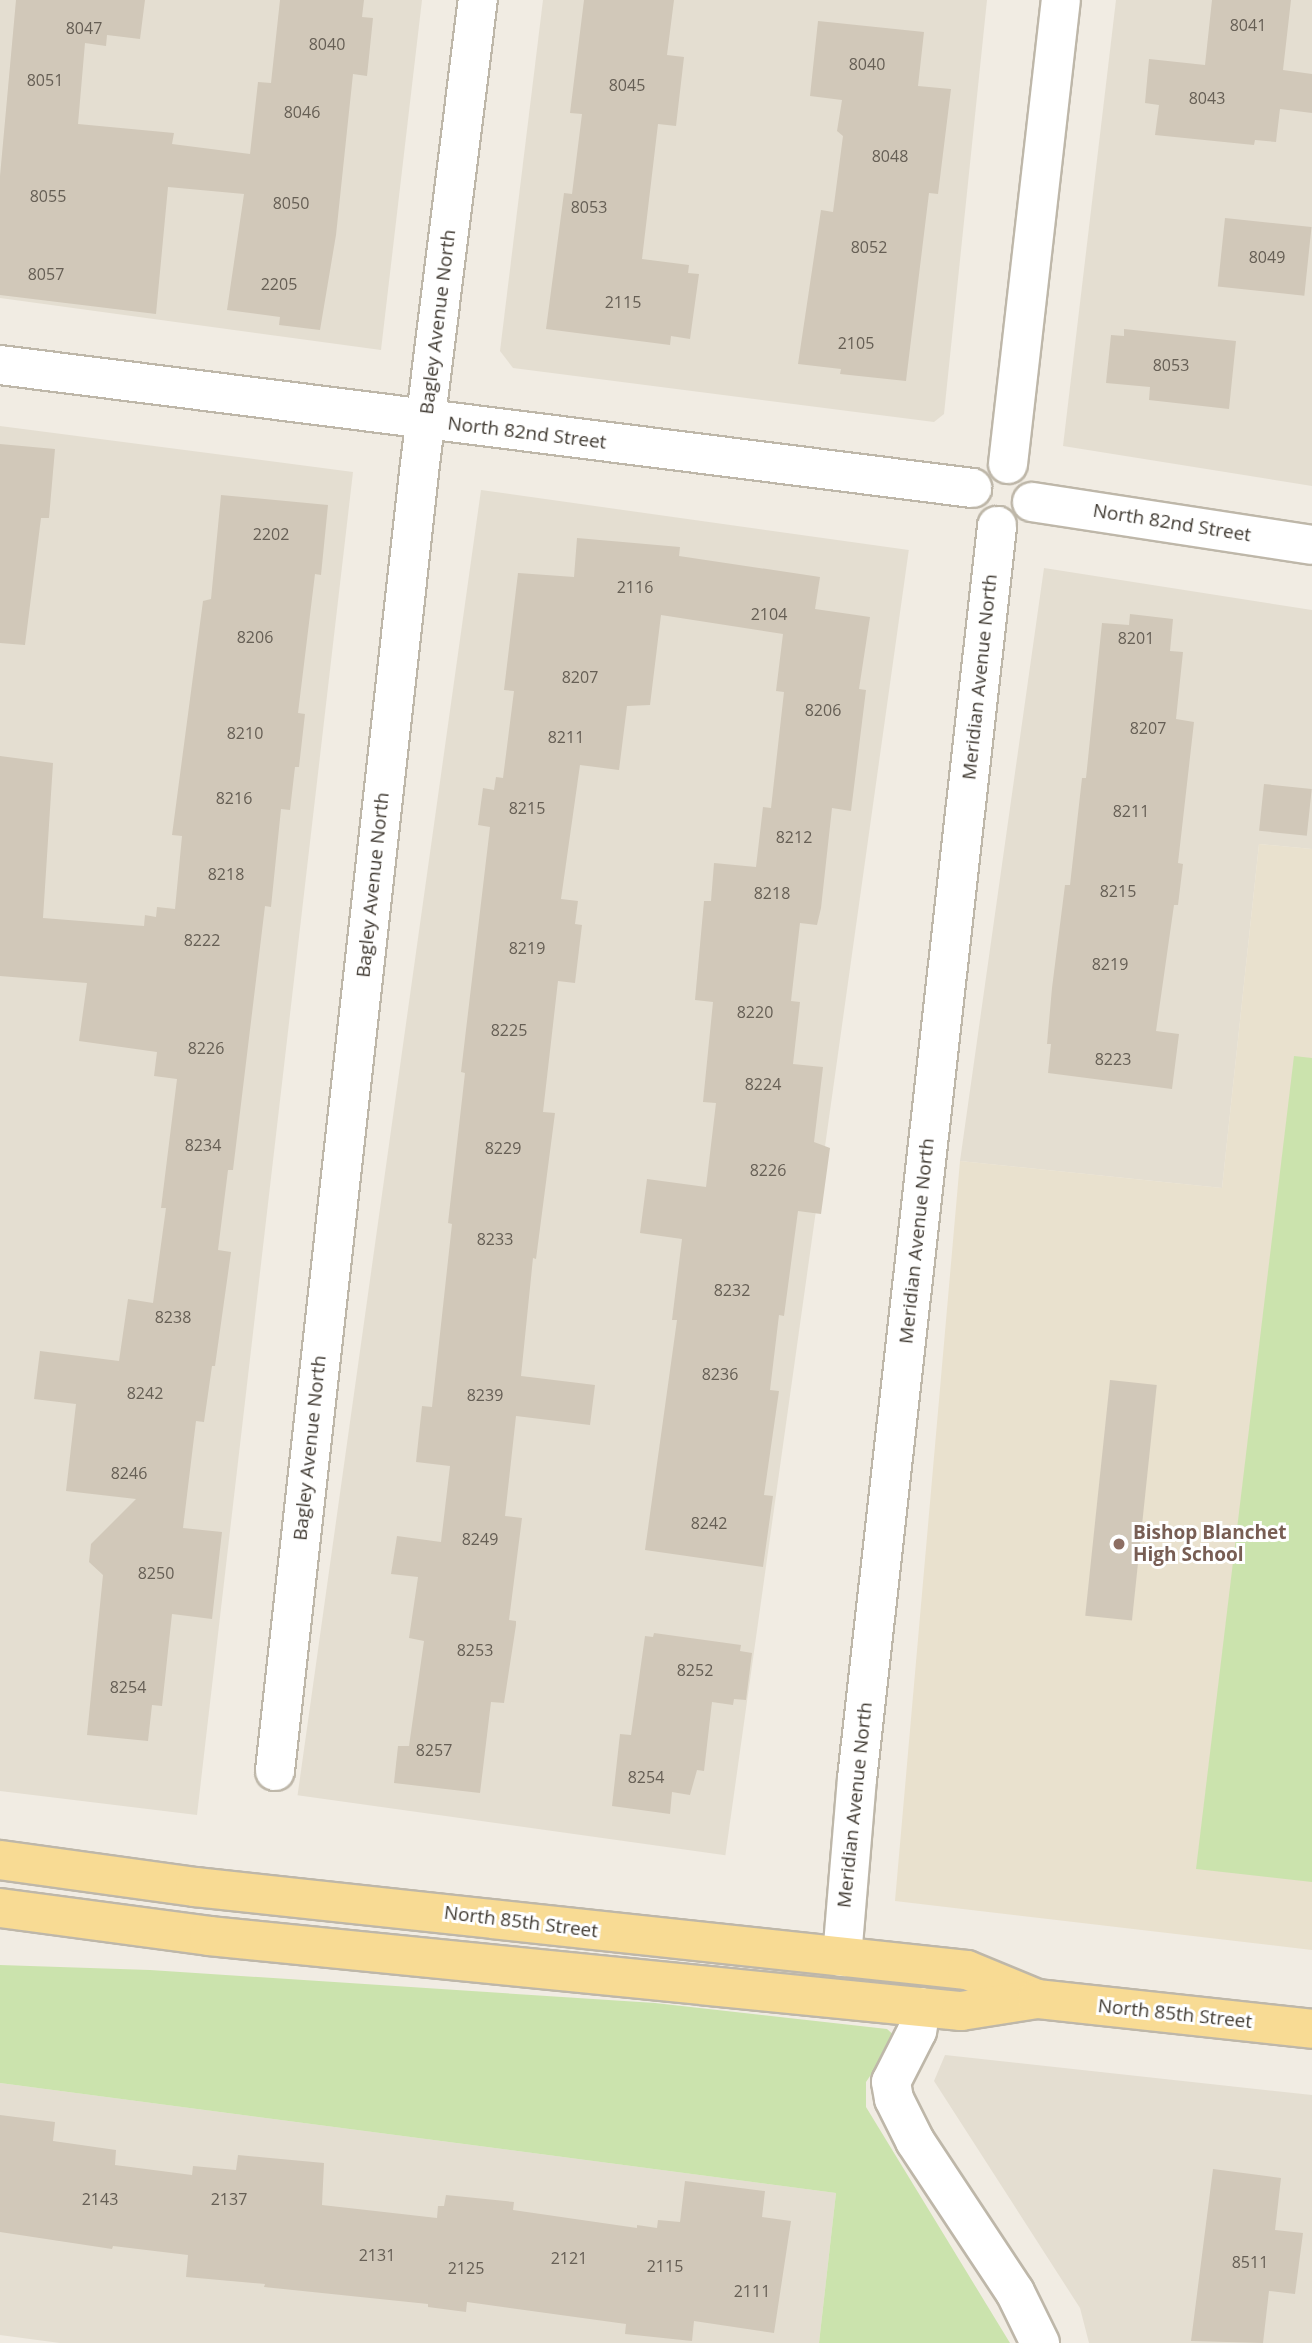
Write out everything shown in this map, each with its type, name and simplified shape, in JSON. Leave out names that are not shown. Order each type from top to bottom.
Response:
[{"type":"main road","name":"North 85th Street","points":[[0,1860],[195,1887],[967,1970],[1037,1999]]},
{"type":"main road","name":"North 85th Street","points":[[0,1908],[209,1936],[961,2011],[1037,1999],[1312,2029]]},
{"type":"street","name":"Bagley Avenue North","points":[[275,1771],[426,420],[478,0]]},
{"type":"street","points":[[1008,464],[1061,0]]},
{"type":"street","name":"North 82nd Street","points":[[0,365],[972,488]]},
{"type":"street","points":[[1008,464],[1023,472],[1030,480],[1032,502],[1026,516],[1018,522],[997,526],[981,517],[975,509],[972,488],[983,470],[993,465],[1008,464]]},
{"type":"street","name":"North 82nd Street","points":[[1032,502],[1312,545]]},
{"type":"street","name":"Meridian Avenue North","points":[[842,1957],[857,1779],[997,526]]},
{"type":"street","points":[[921,2007],[917,2031],[891,2081],[894,2099],[915,2141],[1015,2292],[1040,2343]]},
{"type":"shaded area","points":[[0,0],[422,0],[381,350],[0,298]]},
{"type":"shaded area","points":[[543,0],[987,0],[944,414],[934,422],[513,368],[500,351]]},
{"type":"shaded area","points":[[1116,0],[1312,0],[1312,486],[1063,446]]},
{"type":"shaded area","points":[[0,426],[353,472],[197,1815],[0,1791]]},
{"type":"shaded area","points":[[481,490],[909,550],[725,1855],[298,1795]]},
{"type":"shaded area","points":[[1044,568],[1312,610],[1312,849],[1259,844],[1222,1188],[960,1161]]},
{"type":"shaded area","name":"Bishop Blanchet High School","points":[[1259,844],[1312,849],[1312,1950],[895,1901],[960,1161],[1222,1188]]},
{"type":"shaded area","points":[[945,2055],[1312,2095],[1312,2343],[1089,2343],[1080,2308],[934,2081]]},
{"type":"shaded area","points":[[0,2083],[836,2193],[819,2343],[60,2343],[0,2335]]},
{"type":"green space","points":[[1294,1056],[1312,1058],[1312,1882],[1196,1869]]},
{"type":"green space","points":[[0,1965],[150,1970],[655,2003],[887,2029],[896,2037],[866,2082],[866,2107],[1010,2343],[819,2343],[836,2193],[0,2083]]},
{"type":"building","points":[[16,0],[145,0],[140,39],[107,35],[106,46],[85,43],[78,124],[174,133],[172,144],[250,154],[258,82],[271,83],[280,0],[364,0],[362,17],[373,18],[367,76],[353,74],[336,235],[320,330],[279,325],[280,317],[227,310],[244,194],[168,187],[156,314],[0,295],[0,176]]},
{"type":"building","points":[[584,0],[674,0],[667,55],[684,57],[676,126],[658,124],[642,259],[689,265],[688,273],[699,274],[690,339],[671,336],[670,345],[546,329],[564,193],[572,194],[582,114],[570,113]]},
{"type":"building","points":[[1212,0],[1291,0],[1283,70],[1312,74],[1312,113],[1280,109],[1276,142],[1255,140],[1254,145],[1155,135],[1159,105],[1145,103],[1149,59],[1205,65]]},
{"type":"building","points":[[818,21],[924,32],[918,86],[951,89],[938,194],[929,193],[906,381],[840,374],[841,369],[798,364],[821,210],[833,212],[843,136],[837,131],[842,100],[810,96]]},
{"type":"building","points":[[1225,218],[1312,227],[1304,296],[1218,287]]},
{"type":"building","points":[[1124,329],[1236,341],[1229,409],[1149,400],[1150,387],[1106,383],[1111,335],[1124,336]]},
{"type":"building","points":[[0,444],[55,449],[49,518],[41,518],[25,645],[0,643]]},
{"type":"building","points":[[221,495],[328,505],[321,575],[315,574],[298,713],[305,714],[299,767],[295,767],[290,810],[281,809],[271,907],[265,906],[233,1170],[228,1170],[218,1250],[231,1252],[215,1366],[212,1366],[204,1422],[196,1421],[183,1528],[222,1532],[212,1619],[172,1614],[162,1706],[152,1705],[148,1741],[87,1735],[103,1575],[89,1562],[91,1544],[136,1499],[66,1491],[76,1404],[34,1399],[40,1351],[119,1361],[128,1299],[153,1303],[166,1208],[161,1208],[177,1079],[154,1076],[157,1052],[79,1041],[87,983],[0,976],[0,756],[53,763],[43,918],[144,926],[145,915],[156,917],[157,907],[175,909],[182,836],[172,835],[203,601],[211,599]]},
{"type":"building","points":[[577,538],[680,547],[679,556],[820,577],[815,609],[870,617],[859,689],[866,690],[851,811],[832,808],[817,925],[800,923],[791,1001],[800,1002],[793,1064],[823,1067],[814,1142],[830,1148],[821,1214],[798,1211],[784,1316],[779,1315],[770,1390],[779,1391],[764,1495],[773,1496],[763,1567],[645,1550],[677,1320],[672,1320],[682,1239],[640,1233],[647,1179],[706,1187],[716,1103],[703,1102],[713,1002],[695,1000],[704,901],[711,901],[714,863],[756,867],[763,807],[771,808],[784,692],[776,691],[783,634],[661,615],[650,705],[627,706],[619,770],[580,765],[561,899],[578,901],[575,924],[582,925],[575,983],[558,981],[543,1112],[555,1113],[536,1259],[533,1258],[521,1376],[595,1385],[590,1425],[516,1416],[505,1516],[522,1518],[509,1620],[516,1621],[516,1625],[504,1703],[491,1702],[480,1793],[394,1783],[398,1746],[409,1746],[424,1641],[409,1638],[418,1577],[391,1574],[397,1536],[441,1542],[450,1466],[416,1462],[422,1406],[432,1407],[452,1224],[448,1223],[465,1073],[461,1072],[490,827],[478,825],[483,788],[494,790],[496,777],[503,778],[514,691],[504,690],[518,573],[574,577]]},
{"type":"building","points":[[1130,614],[1173,619],[1170,651],[1183,652],[1176,719],[1194,722],[1178,863],[1183,864],[1178,905],[1174,905],[1156,1031],[1179,1034],[1172,1089],[1048,1073],[1051,1044],[1047,1044],[1052,988],[1065,885],[1070,885],[1082,778],[1086,778],[1102,623],[1129,625]]},
{"type":"building","points":[[1264,784],[1312,789],[1307,836],[1259,831]]},
{"type":"building","points":[[1110,1380],[1157,1385],[1132,1621],[1085,1616]]},
{"type":"building","points":[[654,1633],[741,1645],[740,1651],[752,1653],[746,1700],[734,1699],[733,1705],[712,1702],[704,1771],[697,1770],[690,1795],[672,1792],[670,1814],[612,1806],[620,1734],[631,1735],[645,1636],[653,1637]]},
{"type":"building","points":[[0,2115],[55,2122],[53,2141],[116,2150],[115,2165],[192,2175],[193,2166],[236,2170],[238,2155],[324,2163],[322,2205],[437,2218],[438,2206],[444,2206],[446,2195],[514,2202],[513,2210],[637,2228],[637,2225],[657,2228],[658,2220],[680,2222],[685,2181],[765,2191],[762,2217],[791,2221],[774,2333],[694,2321],[692,2341],[625,2334],[626,2324],[467,2302],[466,2312],[428,2307],[428,2304],[186,2277],[188,2255],[113,2246],[112,2249],[0,2232]]},
{"type":"building","points":[[1213,2169],[1281,2178],[1275,2230],[1303,2233],[1295,2294],[1269,2291],[1263,2343],[1191,2341]]},
{"type":"place","name":"Bishop Blanchet High School","points":[[1119,1544]]}]
